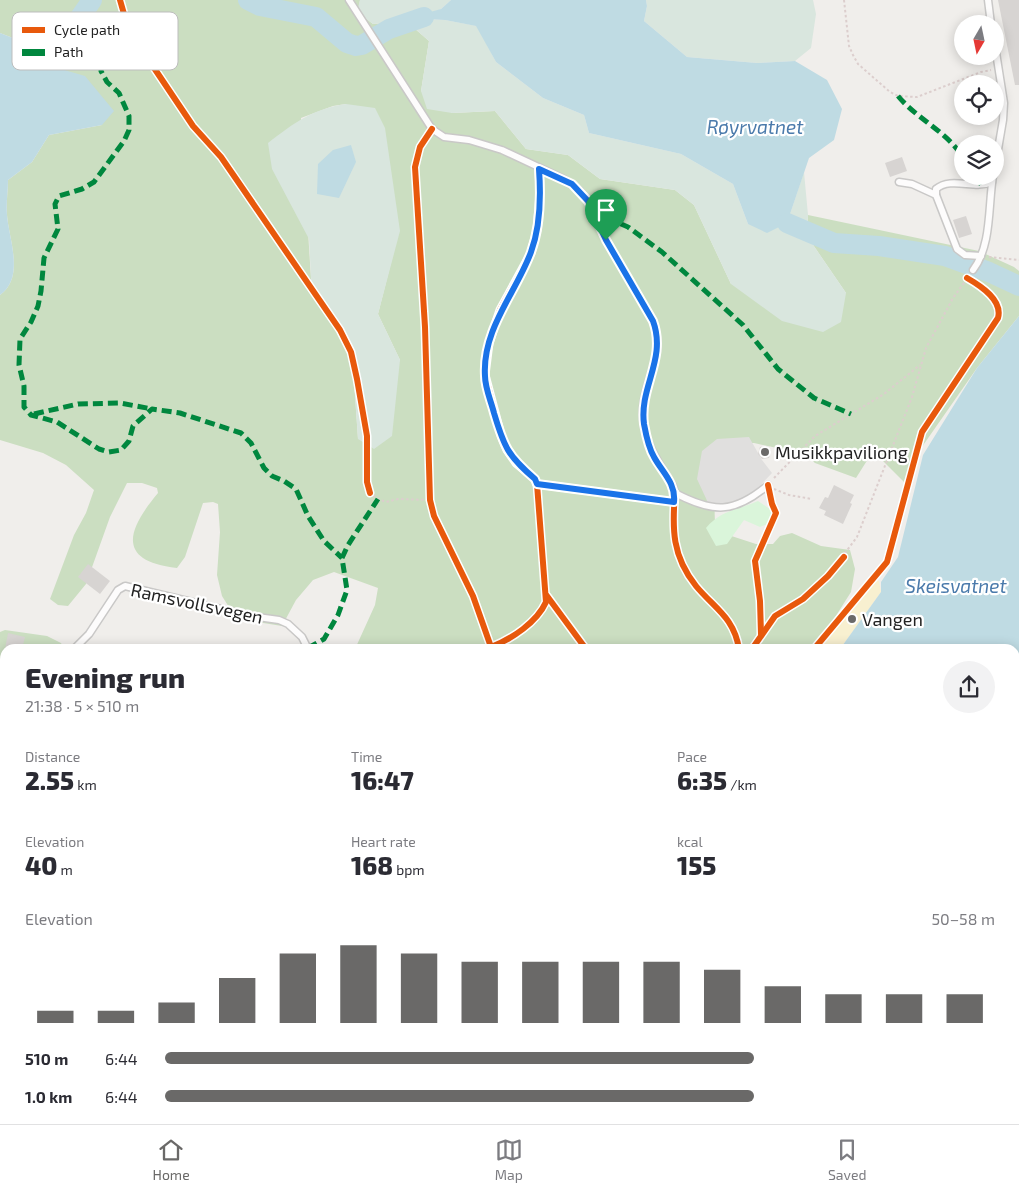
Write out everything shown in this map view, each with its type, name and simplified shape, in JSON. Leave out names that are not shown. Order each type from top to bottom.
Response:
[{"type":"lane","points":[[349,0],[432,129],[444,137],[468,140],[495,147],[572,184],[588,201],[606,240],[658,333],[656,363],[644,401],[644,423],[650,449],[673,486],[675,493],[701,505],[717,509],[733,506],[754,497],[768,485]]},
{"type":"lane","points":[[988,0],[990,15]]},
{"type":"lane","points":[[998,65],[1004,103],[1000,135]]},
{"type":"lane","points":[[899,182],[912,184],[936,195]]},
{"type":"lane","points":[[954,185],[942,184],[936,189],[936,195],[957,249],[966,255],[980,260]]},
{"type":"lane","points":[[962,185],[984,185]]},
{"type":"lane","points":[[973,270],[980,260],[987,232],[992,185]]},
{"type":"lane","name":"Ramsvollsvegen","points":[[79,644],[89,634],[118,590],[125,586],[250,616],[279,620],[288,624],[302,637],[306,644]]},
{"type":"path","points":[[844,0],[849,46],[858,64],[890,92],[898,96],[917,97],[981,72],[998,68]]},
{"type":"path","points":[[156,70],[193,126],[222,157],[340,330],[351,352],[357,379],[367,436],[367,482],[370,493],[386,502],[398,499],[430,500]]},
{"type":"path","points":[[432,129],[420,147],[415,167],[425,327],[430,500],[434,516],[473,596],[490,644]]},
{"type":"path","points":[[494,644],[525,626],[544,606],[546,596],[537,484],[535,479],[516,463],[507,450],[500,435],[484,375],[489,343],[500,310],[531,253],[537,230],[540,194],[539,169]]},
{"type":"path","points":[[980,260],[1019,260]]},
{"type":"path","points":[[755,644],[774,616],[803,599],[828,576],[853,545],[882,479],[912,397],[926,348],[955,294],[973,270]]},
{"type":"path","points":[[818,644],[887,562],[922,432],[998,318],[1000,311],[992,297],[983,287],[967,278]]},
{"type":"path","points":[[768,485],[815,436],[891,389],[921,364]]},
{"type":"path","points":[[537,484],[674,502],[673,536],[679,558],[696,586],[730,622],[737,644]]},
{"type":"path","points":[[768,485],[789,495],[812,499]]},
{"type":"path","points":[[761,634],[760,601],[755,561],[776,513],[768,485]]},
{"type":"path","points":[[546,596],[582,644]]},
{"type":"green space","points":[[0,0],[360,0],[358,12],[373,24],[406,21],[429,41],[421,91],[452,113],[495,111],[526,149],[568,155],[600,179],[675,190],[694,205],[731,284],[846,293],[807,236],[808,215],[979,251],[1014,267],[1019,271],[1019,316],[977,368],[910,464],[904,482],[878,456],[868,459],[856,478],[815,463],[805,454],[754,443],[729,443],[716,497],[716,531],[756,544],[773,544],[780,536],[792,533],[821,546],[850,550],[855,569],[851,592],[818,644],[357,644],[375,605],[378,588],[334,572],[313,580],[296,600],[282,626],[257,622],[232,612],[222,596],[217,575],[220,532],[218,504],[213,502],[203,503],[185,557],[177,568],[144,559],[136,551],[133,542],[134,531],[139,519],[158,493],[157,488],[142,483],[127,483],[110,517],[86,584],[68,606],[58,605],[50,599],[74,535],[86,513],[94,490],[66,465],[43,453],[0,440],[0,295],[8,287],[14,268],[7,215],[8,180],[32,162],[49,135],[102,125],[52,70],[178,70],[178,12],[12,12],[12,38],[0,33]],"holes":[[[346,104],[399,231],[378,314],[400,360],[358,439],[352,352],[312,295],[301,118],[333,106]]]},
{"type":"green space","points":[[758,501],[770,509],[774,521],[760,527],[744,520],[727,544],[716,546],[706,528],[718,517]]},
{"type":"green space","points":[[5,630],[47,636],[62,644],[0,644],[0,632]]},
{"type":"shaded area","points":[[360,0],[451,0],[441,9],[424,19],[445,20],[477,26],[496,62],[543,98],[584,115],[589,133],[681,154],[733,184],[748,224],[787,223],[804,172],[808,215],[807,236],[846,293],[841,322],[823,332],[782,321],[731,284],[694,205],[675,190],[600,179],[568,155],[526,149],[495,111],[452,113],[427,109],[421,91],[429,41],[406,21],[373,24],[357,12]]},
{"type":"shaded area","points":[[646,0],[813,0],[816,14],[811,48],[795,61],[757,63],[687,57],[644,21],[647,6]]},
{"type":"shaded area","points":[[346,104],[375,108],[385,128],[400,231],[378,314],[400,360],[392,436],[374,449],[358,439],[352,352],[312,295],[309,239],[272,169],[268,143],[286,129],[313,113]]},
{"type":"shaded area","points":[[749,437],[772,473],[752,494],[734,505],[710,507],[697,479],[702,451],[717,439]]},
{"type":"sand","name":"Vangen","points":[[876,580],[879,581],[881,592],[844,644],[821,644]]},
{"type":"water","name":"Røyrvatnet","points":[[451,0],[646,0],[647,6],[644,21],[687,57],[757,63],[795,61],[827,80],[842,109],[834,140],[809,158],[787,223],[767,233],[748,224],[733,184],[681,154],[589,133],[584,115],[543,98],[496,62],[476,26],[445,20],[424,19],[423,14],[441,9]]},
{"type":"water","points":[[0,33],[12,38],[12,70],[64,70],[85,76],[114,111],[102,125],[49,135],[32,162],[8,180],[7,215],[14,268],[8,287],[0,295]]},
{"type":"water","points":[[351,145],[356,162],[339,198],[317,194],[318,164],[333,150]]},
{"type":"water","name":"Skeisvatnet","points":[[1019,316],[1019,644],[844,644],[881,592],[881,582],[898,557],[923,455],[977,368]]},
{"type":"building","points":[[998,0],[1019,0],[1019,85],[1015,85],[1004,30],[1004,15],[1001,15]]},
{"type":"building","points":[[902,157],[907,171],[890,177],[885,163]]},
{"type":"building","points":[[966,216],[972,234],[959,238],[953,220]]},
{"type":"building","name":"Musikkpaviliong","points":[[767,446],[771,451],[769,458],[762,459],[758,454],[760,447]]},
{"type":"building","points":[[834,485],[854,495],[843,524],[824,515],[826,511],[819,508],[825,497],[828,498]]},
{"type":"building","points":[[88,564],[110,581],[100,594],[78,577]]},
{"type":"building","points":[[8,633],[25,637],[23,644],[6,644]]},
{"type":"waterway","points":[[84,12],[92,0]]},
{"type":"waterway","points":[[248,0],[260,6],[316,17],[347,43],[356,46],[362,45],[389,29],[424,17]]},
{"type":"waterway","points":[[787,223],[834,243],[879,246],[945,256],[989,272],[1019,286]]},
{"type":"marked path","points":[[101,70],[107,82],[119,93],[129,116],[129,130],[124,141],[94,182],[82,189],[59,196],[55,204],[58,229],[44,258],[38,306],[31,322],[20,339],[19,365],[24,386],[24,407],[31,415],[57,422],[99,449],[109,452],[121,450],[129,441],[133,426],[152,409],[180,413],[241,433],[251,443],[264,468],[272,476],[296,489],[308,516],[324,541],[342,558]]},
{"type":"marked path","points":[[898,96],[954,146]]},
{"type":"marked path","points":[[593,212],[628,227],[662,252],[743,325],[778,369],[814,398],[851,414]]},
{"type":"marked path","points":[[34,414],[78,404],[120,403],[152,409]]},
{"type":"marked path","points":[[315,644],[324,639],[338,615],[347,590],[342,558],[348,545],[378,499]]},
{"type":"cycle path","points":[[120,0],[123,12]]},
{"type":"cycle path","points":[[155,70],[193,126],[221,157],[340,330],[351,352],[357,379],[367,436],[367,482],[370,493]]},
{"type":"cycle path","points":[[432,129],[420,147],[415,167],[425,327],[430,500],[434,516],[473,596],[490,644]]},
{"type":"cycle path","points":[[497,644],[523,629],[537,616],[546,602],[537,484],[535,479],[516,463],[507,450],[501,435],[485,375],[489,343],[500,310],[531,253],[537,230],[540,194],[539,169]]},
{"type":"cycle path","points":[[818,644],[887,562],[922,432],[998,318],[999,311],[990,294],[967,278]]},
{"type":"cycle path","points":[[537,484],[674,502]]},
{"type":"cycle path","points":[[761,634],[760,601],[755,561],[776,513],[768,485]]},
{"type":"cycle path","points":[[675,493],[675,542],[682,564],[696,586],[728,621],[733,629],[738,644]]},
{"type":"cycle path","points":[[755,644],[775,616],[803,599],[828,576],[844,557]]},
{"type":"cycle path","points":[[547,596],[582,644]]},
{"type":"place","name":"Musikkpaviliong","points":[[765,452]]},
{"type":"place","name":"Vangen","points":[[852,619]]},
{"type":"route","points":[[539,169],[572,184],[580,191],[588,201],[606,240],[658,333],[656,363],[645,394],[644,423],[650,449],[673,486],[675,493],[674,502],[582,488],[537,484],[535,479],[516,463],[507,450],[500,435],[485,379],[489,343],[500,310],[531,253],[537,230],[540,194],[539,169]]}]
